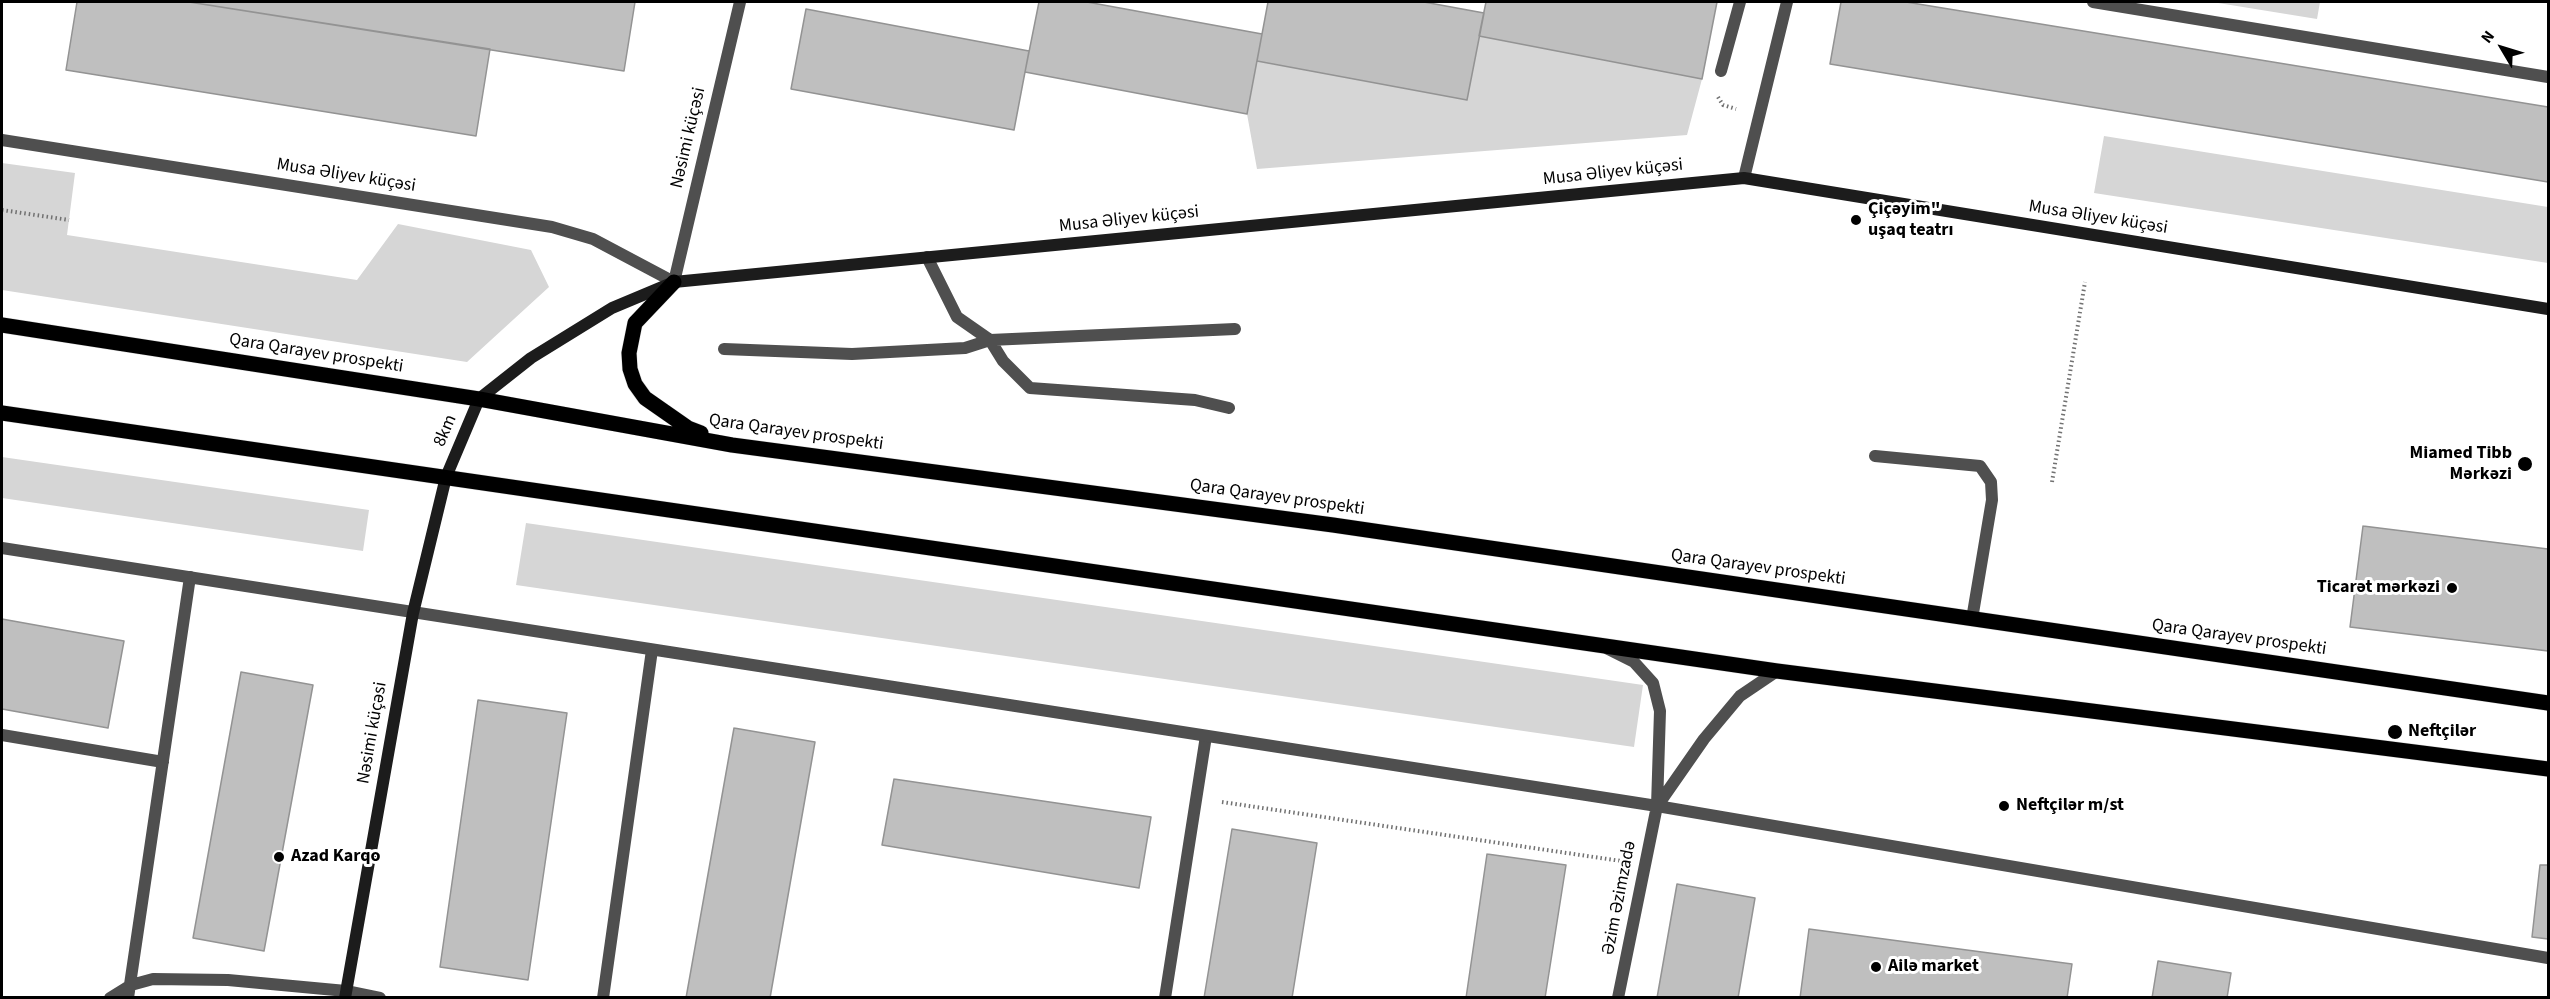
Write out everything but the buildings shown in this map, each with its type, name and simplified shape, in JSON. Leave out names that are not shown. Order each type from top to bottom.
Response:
[{"type":"main road","points":[[674,282],[635,323],[629,353],[635,384],[656,408],[680,423],[732,445]]},
{"type":"main road","name":"Qara Qarayev prospekti","points":[[2,325],[479,399],[732,445],[1344,526],[2548,703]]},
{"type":"main road","points":[[2,413],[1604,647],[2548,769]]},
{"type":"street","name":"Nəsimi küçəsi","points":[[674,282],[740,2]]},
{"type":"street","points":[[1721,71],[1740,2]]},
{"type":"street","points":[[1744,178],[1787,2]]},
{"type":"street","points":[[2093,2],[2548,77]]},
{"type":"street","name":"Musa Əliyev küçəsi","points":[[2,140],[552,228],[592,239],[674,282]]},
{"type":"street","name":"Musa Əliyev küçəsi","points":[[479,399],[531,358],[612,308],[674,282],[1744,178],[2548,309]]},
{"type":"street","points":[[927,257],[957,317],[990,340],[1003,361],[1030,388],[1196,400],[1229,408]]},
{"type":"street","points":[[724,349],[852,354],[965,348],[990,340],[1235,329]]},
{"type":"street","name":"8km","points":[[446,477],[479,399]]},
{"type":"street","points":[[1875,456],[1980,466],[1991,482],[1992,500],[1972,619]]},
{"type":"street","name":"Nəsimi küçəsi","points":[[345,994],[413,613],[446,477]]},
{"type":"street","points":[[2,548],[1657,806],[2548,958]]},
{"type":"street","points":[[130,991],[190,577]]},
{"type":"street","name":"Əzim Əzimzadə","points":[[1604,647],[1634,662],[1653,683],[1660,711],[1657,806],[1618,998]]},
{"type":"street","points":[[603,998],[652,650]]},
{"type":"street","points":[[1657,806],[1704,739],[1740,696],[1777,671]]},
{"type":"street","points":[[2,735],[163,762]]},
{"type":"street","points":[[1165,998],[1206,736]]},
{"type":"street","points":[[110,998],[153,979],[228,980],[380,998]]},
{"type":"path","points":[[1721,71],[1717,96],[1723,105],[1760,112]]},
{"type":"path","points":[[2,210],[69,220]]},
{"type":"path","points":[[2052,482],[2085,282]]},
{"type":"path","points":[[1196,798],[1646,864]]},
{"type":"shaded area","points":[[2212,2],[2320,2],[2317,19]]},
{"type":"shaded area","points":[[1479,36],[1702,79],[1687,135],[1257,169],[1247,114],[1257,61],[1467,100]]},
{"type":"shaded area","points":[[2104,136],[2548,207],[2548,263],[2094,193]]},
{"type":"shaded area","points":[[2,163],[75,173],[67,235],[357,280],[398,224],[531,250],[549,287],[467,362],[2,290]]},
{"type":"shaded area","points":[[2,457],[369,510],[363,551],[2,498]]},
{"type":"shaded area","points":[[526,523],[1643,685],[1634,747],[516,585]]},
{"type":"place","name":"Çiçəyim\" uşaq teatrı","points":[[1856,220]]},
{"type":"place","name":"Miamed Tibb Mərkəzi","points":[[2525,464]]},
{"type":"place","name":"Ticarət mərkəzi","points":[[2452,588]]},
{"type":"place","name":"Neftçilər","points":[[2395,732]]},
{"type":"place","name":"Neftçilər m/st","points":[[2004,806]]},
{"type":"place","name":"Azad Karqo","points":[[279,857]]},
{"type":"place","name":"Ailə market","points":[[1876,967]]}]
